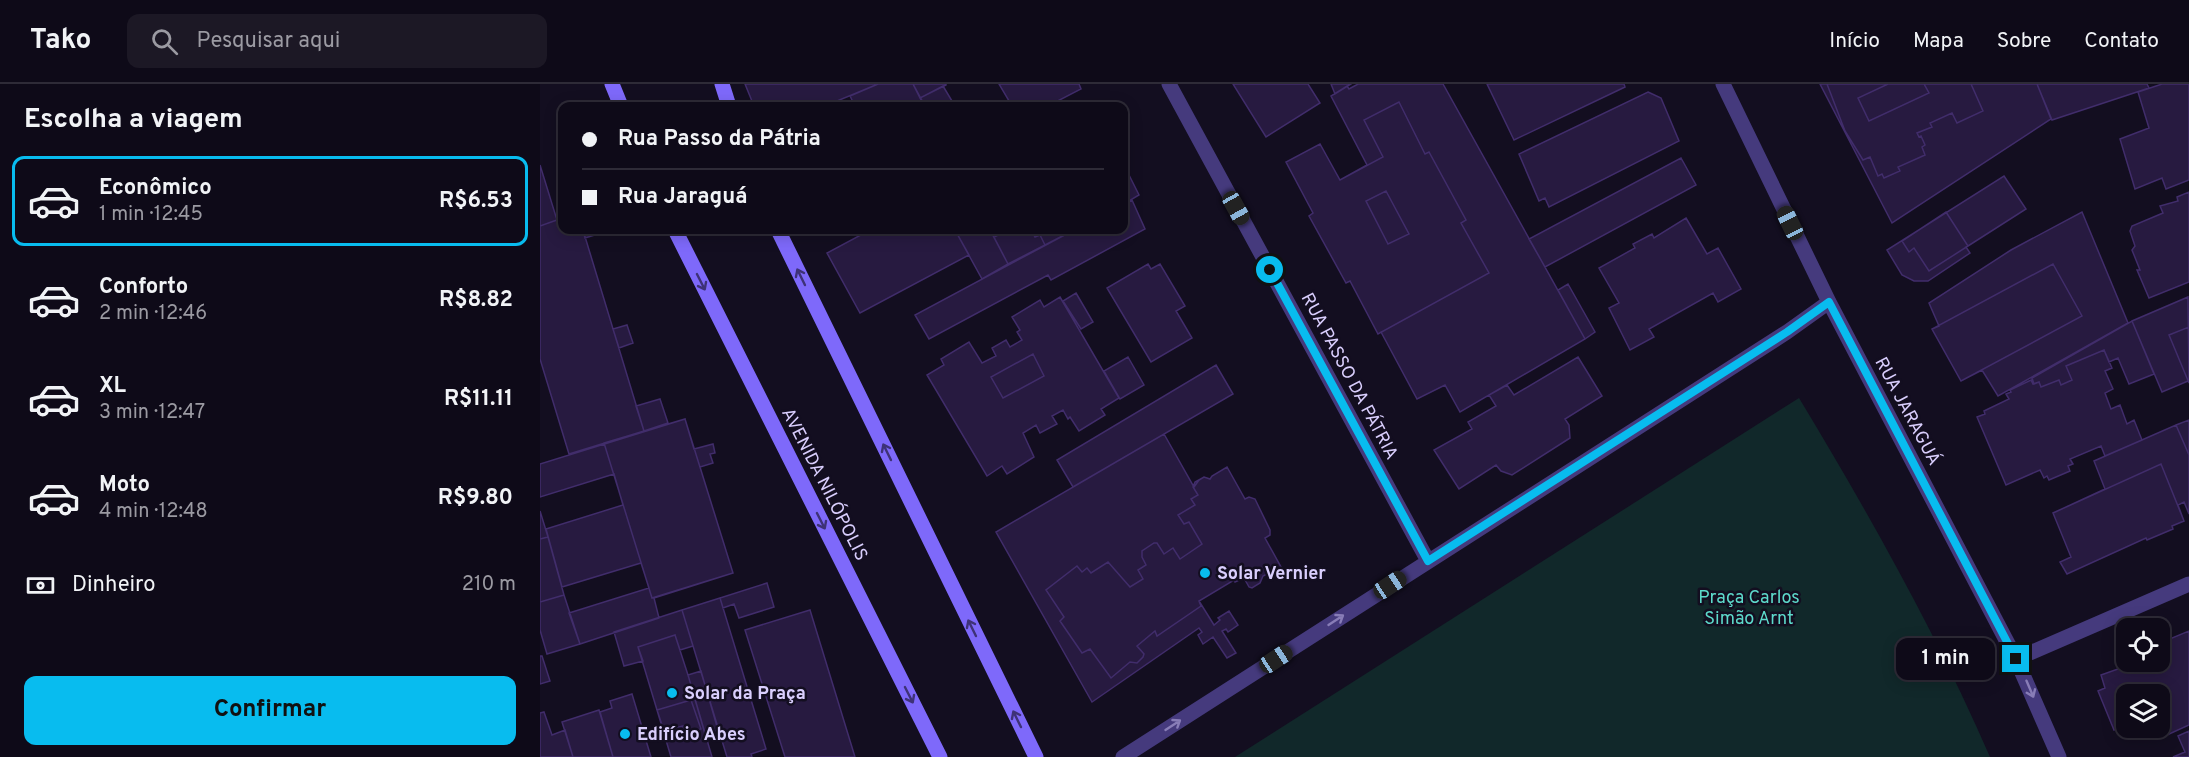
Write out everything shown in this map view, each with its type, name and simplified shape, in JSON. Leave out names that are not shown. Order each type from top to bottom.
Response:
[{"type":"main road","points":[[612,84],[619,102]]},
{"type":"main road","points":[[722,84],[728,102]]},
{"type":"main road","name":"AVENIDA NILÓPOLIS","points":[[677,234],[940,757]]},
{"type":"main road","points":[[780,234],[1036,757]]},
{"type":"street","name":"RUA PASSO DA PÁTRIA","points":[[1169,84],[1428,561]]},
{"type":"street","name":"RUA JARAGUÁ","points":[[1723,84],[1829,302],[2016,659],[2059,757]]},
{"type":"street","points":[[1124,757],[1787,332],[1829,302]]},
{"type":"street","points":[[2016,659],[2189,584]]},
{"type":"green space","name":"Praça Carlos Simão Arnt","points":[[1799,398],[1901,574],[1990,757],[1235,757]]},
{"type":"building","points":[[745,84],[878,84],[835,102],[752,102]]},
{"type":"building","points":[[878,84],[913,84],[923,102],[853,102],[850,96]]},
{"type":"building","points":[[913,84],[946,84],[946,85],[920,98]]},
{"type":"building","points":[[999,84],[1079,84],[1081,89],[1056,102],[1010,102]]},
{"type":"building","points":[[1233,84],[1308,84],[1320,103],[1266,137]]},
{"type":"building","points":[[1331,84],[1351,84],[1335,94]]},
{"type":"building","points":[[1358,84],[1443,84],[1585,339],[1460,412],[1445,385],[1417,399],[1381,332],[1378,334],[1350,281],[1346,283],[1309,216],[1313,213],[1286,162],[1320,144],[1340,180],[1367,165],[1331,96],[1347,86],[1349,89]]},
{"type":"building","points":[[1487,84],[1624,84],[1625,87],[1514,140]]},
{"type":"building","points":[[1820,84],[2037,84],[2051,119],[1892,223]]},
{"type":"building","points":[[1827,84],[1971,84],[1983,111],[1957,123],[1952,113],[1930,123],[1932,127],[1917,133],[1925,145],[1922,147],[1925,155],[1898,167],[1900,171],[1884,178],[1882,174],[1878,176],[1870,157],[1863,160],[1845,131]]},
{"type":"building","points":[[1888,84],[1924,84],[1929,93],[1869,121],[1858,98]]},
{"type":"building","points":[[2037,84],[2147,84],[2149,88],[2052,120]]},
{"type":"building","points":[[2162,84],[2189,84],[2189,180],[2166,189],[2162,178],[2135,189],[2120,139],[2149,128],[2138,92]]},
{"type":"building","points":[[943,86],[953,102],[922,102],[920,98]]},
{"type":"building","points":[[1648,92],[1661,98],[1679,141],[1549,207],[1545,198],[1539,201],[1519,154]]},
{"type":"building","points":[[1399,102],[1425,154],[1429,152],[1466,220],[1461,223],[1489,273],[1378,334],[1350,281],[1346,283],[1309,216],[1313,213],[1286,162],[1320,144],[1340,180],[1383,157],[1364,120]]},
{"type":"building","points":[[1681,158],[1696,185],[1545,267],[1529,239]]},
{"type":"building","points":[[540,165],[557,220],[540,226]]},
{"type":"building","points":[[1128,173],[1139,195],[1128,202]]},
{"type":"building","points":[[1128,173],[1139,195],[1128,202]]},
{"type":"building","points":[[2004,176],[2026,209],[1966,247],[1970,253],[1928,281],[1914,281],[1902,275],[1887,250]]},
{"type":"building","points":[[1386,191],[1409,234],[1388,244],[1366,201]]},
{"type":"building","points":[[2189,192],[2189,282],[2149,298],[2137,270],[2140,270],[2132,250],[2135,246],[2130,231],[2132,226],[2163,213],[2160,206],[2178,201],[2177,197]]},
{"type":"building","points":[[1132,200],[1145,229],[1051,280],[1048,275],[929,339],[915,315],[1067,234],[1128,234],[1128,202]]},
{"type":"building","points":[[1946,212],[1968,246],[1929,271],[1914,248],[1909,252],[1902,241]]},
{"type":"building","points":[[2082,212],[2128,323],[1998,396],[1982,370],[1961,381],[1932,329],[1939,326],[1929,303],[2011,250]]},
{"type":"building","points":[[1686,218],[1707,254],[1718,248],[1741,289],[1718,302],[1713,293],[1649,329],[1654,337],[1630,350],[1609,308],[1619,303],[1599,268],[1635,248],[1633,244],[1652,234],[1654,238]]},
{"type":"building","points":[[558,219],[558,234],[584,234],[644,431],[569,454],[540,359],[540,226]]},
{"type":"building","points":[[584,234],[598,234],[585,238]]},
{"type":"building","points":[[863,234],[957,234],[969,255],[860,313],[827,253]]},
{"type":"building","points":[[957,234],[992,234],[1008,264],[982,279]]},
{"type":"building","points":[[1000,234],[1066,234],[1008,264],[994,237]]},
{"type":"building","points":[[1033,234],[1066,234],[1045,245],[1040,235],[1035,237]]},
{"type":"building","points":[[1148,264],[1151,269],[1160,264],[1185,306],[1176,311],[1192,338],[1151,362],[1107,288]]},
{"type":"building","points":[[2053,264],[2082,316],[1961,381],[1932,329]]},
{"type":"building","points":[[1568,284],[1595,332],[1585,339],[1558,290]]},
{"type":"building","points":[[1076,293],[1093,322],[1081,329],[1063,301]]},
{"type":"building","points":[[1060,297],[1119,398],[1101,409],[1105,415],[1079,431],[1063,410],[1052,416],[1057,424],[1040,433],[1036,425],[1023,433],[1034,457],[1007,474],[1002,466],[987,476],[927,375],[944,365],[941,359],[969,342],[982,363],[996,356],[992,348],[1006,340],[1010,347],[1022,340],[1017,332],[1020,330],[1012,317],[1040,300],[1044,307]]},
{"type":"building","points":[[2188,297],[2189,383],[2188,381],[2162,392],[2132,321]]},
{"type":"building","points":[[2132,321],[2154,374],[2129,384],[2118,358],[2109,362],[2104,350],[2066,366],[2072,380],[2061,385],[2059,380],[2041,387],[2039,382],[2034,384],[2032,378]]},
{"type":"building","points":[[627,325],[633,343],[619,348],[613,329]]},
{"type":"building","points":[[2189,327],[2189,383],[2169,335]]},
{"type":"building","points":[[2104,350],[2112,368],[2105,371],[2113,389],[2105,393],[2111,409],[2120,405],[2127,424],[2134,420],[2142,440],[2105,456],[2101,446],[2070,459],[2073,464],[2068,466],[2070,471],[2049,480],[2047,476],[2044,478],[2040,470],[2006,485],[1977,417],[2009,399],[2006,394],[2011,392],[2010,390],[2031,380],[2033,384],[2039,382],[2041,387],[2059,380],[2061,385],[2072,380],[2066,366]]},
{"type":"building","points":[[1033,354],[1044,376],[1003,398],[991,377]]},
{"type":"building","points":[[1128,357],[1144,385],[1120,399],[1104,371]]},
{"type":"building","points":[[1578,357],[1602,396],[1565,419],[1569,425],[1570,438],[1512,475],[1501,471],[1496,465],[1459,489],[1434,450],[1472,429],[1468,422],[1496,406],[1489,395],[1507,385],[1514,395]]},
{"type":"building","points":[[1216,365],[1233,394],[1073,487],[1057,460]]},
{"type":"building","points":[[660,399],[668,423],[644,431],[636,406]]},
{"type":"building","points":[[685,419],[733,573],[652,598],[604,443]]},
{"type":"building","points":[[685,419],[694,449],[713,444],[715,453],[710,454],[713,463],[700,467],[733,573],[654,598],[659,618],[580,644],[569,613],[649,588],[641,563],[562,587],[546,529],[623,505],[614,474],[540,497],[540,464]]},
{"type":"building","points":[[2189,420],[2189,455],[2176,425]]},
{"type":"building","points":[[2176,425],[2189,455],[2189,514],[2184,502],[2178,505],[2184,521],[2172,526],[2173,529],[2147,540],[2146,538],[2067,574],[2060,562],[2071,557],[2053,513],[2105,489],[2094,461]]},
{"type":"building","points":[[1164,434],[1194,487],[1199,480],[1204,477],[1210,479],[1227,467],[1245,499],[1249,497],[1255,499],[1270,530],[1270,535],[1265,538],[1281,567],[1263,576],[1260,583],[1252,588],[1244,578],[1235,582],[1234,580],[1199,601],[1214,625],[1220,620],[1218,618],[1229,611],[1238,625],[1228,632],[1226,629],[1222,631],[1236,653],[1227,658],[1213,637],[1203,644],[1198,635],[1202,632],[1199,628],[1092,702],[996,532]]},
{"type":"building","points":[[2161,464],[2184,521],[2172,526],[2173,529],[2147,540],[2146,538],[2067,574],[2060,562],[2071,557],[2053,513]]},
{"type":"building","name":"Solar Vernier","points":[[1227,467],[1245,499],[1249,497],[1255,499],[1270,530],[1270,535],[1265,538],[1281,567],[1263,576],[1260,583],[1252,588],[1244,578],[1235,582],[1234,580],[1199,601],[1201,606],[1157,636],[1155,631],[1137,646],[1144,654],[1143,657],[1137,663],[1130,662],[1111,678],[1090,649],[1082,653],[1060,621],[1064,617],[1046,590],[1077,566],[1082,572],[1087,568],[1091,573],[1108,562],[1130,587],[1143,579],[1138,570],[1146,565],[1142,551],[1154,543],[1157,543],[1164,554],[1173,548],[1180,559],[1202,544],[1189,522],[1184,524],[1178,515],[1195,505],[1191,499],[1198,495],[1193,487],[1195,482],[1204,477],[1210,479]]},
{"type":"building","points":[[540,511],[548,537],[540,539]]},
{"type":"building","points":[[548,537],[564,595],[540,602],[540,539]]},
{"type":"building","points":[[767,583],[774,607],[739,618],[734,604],[723,608],[720,598]]},
{"type":"building","points":[[564,595],[580,644],[547,654],[540,630],[540,602]]},
{"type":"building","points":[[720,598],[766,749],[751,754],[752,757],[727,757],[682,610]]},
{"type":"building","points":[[682,610],[693,646],[680,650],[675,635],[638,647],[643,661],[624,666],[614,632]]},
{"type":"building","points":[[810,610],[855,757],[785,757],[745,630]]},
{"type":"building","points":[[2189,631],[2189,725],[2170,734],[2170,684],[2116,684],[2116,729],[2114,730],[2098,691],[2105,688],[2101,675],[2116,670],[2116,672],[2170,672],[2170,639]]},
{"type":"building","name":"Solar da Praça","points":[[675,635],[712,757],[671,757],[638,647]]},
{"type":"building","points":[[540,656],[542,656],[550,681],[540,684]]},
{"type":"building","points":[[701,671],[718,730],[705,734],[688,675]]},
{"type":"building","name":"Edifício Abes","points":[[632,694],[651,757],[613,757],[600,712],[612,708],[610,701]]},
{"type":"building","points":[[691,700],[701,729],[685,733],[683,726],[664,731],[657,710]]},
{"type":"building","points":[[599,710],[613,757],[573,757],[562,722]]},
{"type":"building","points":[[544,712],[552,735],[565,730],[573,757],[540,757],[540,713]]},
{"type":"building","points":[[2189,731],[2189,757],[2173,757],[2185,752],[2178,736]]},
{"type":"place","name":"Solar Vernier","points":[[1205,573]]},
{"type":"place","name":"Solar da Praça","points":[[672,693]]},
{"type":"place","name":"Edifício Abes","points":[[625,734]]},
{"type":"route","points":[[1270,270],[1428,561],[1787,332],[1829,302],[2016,659]]}]
